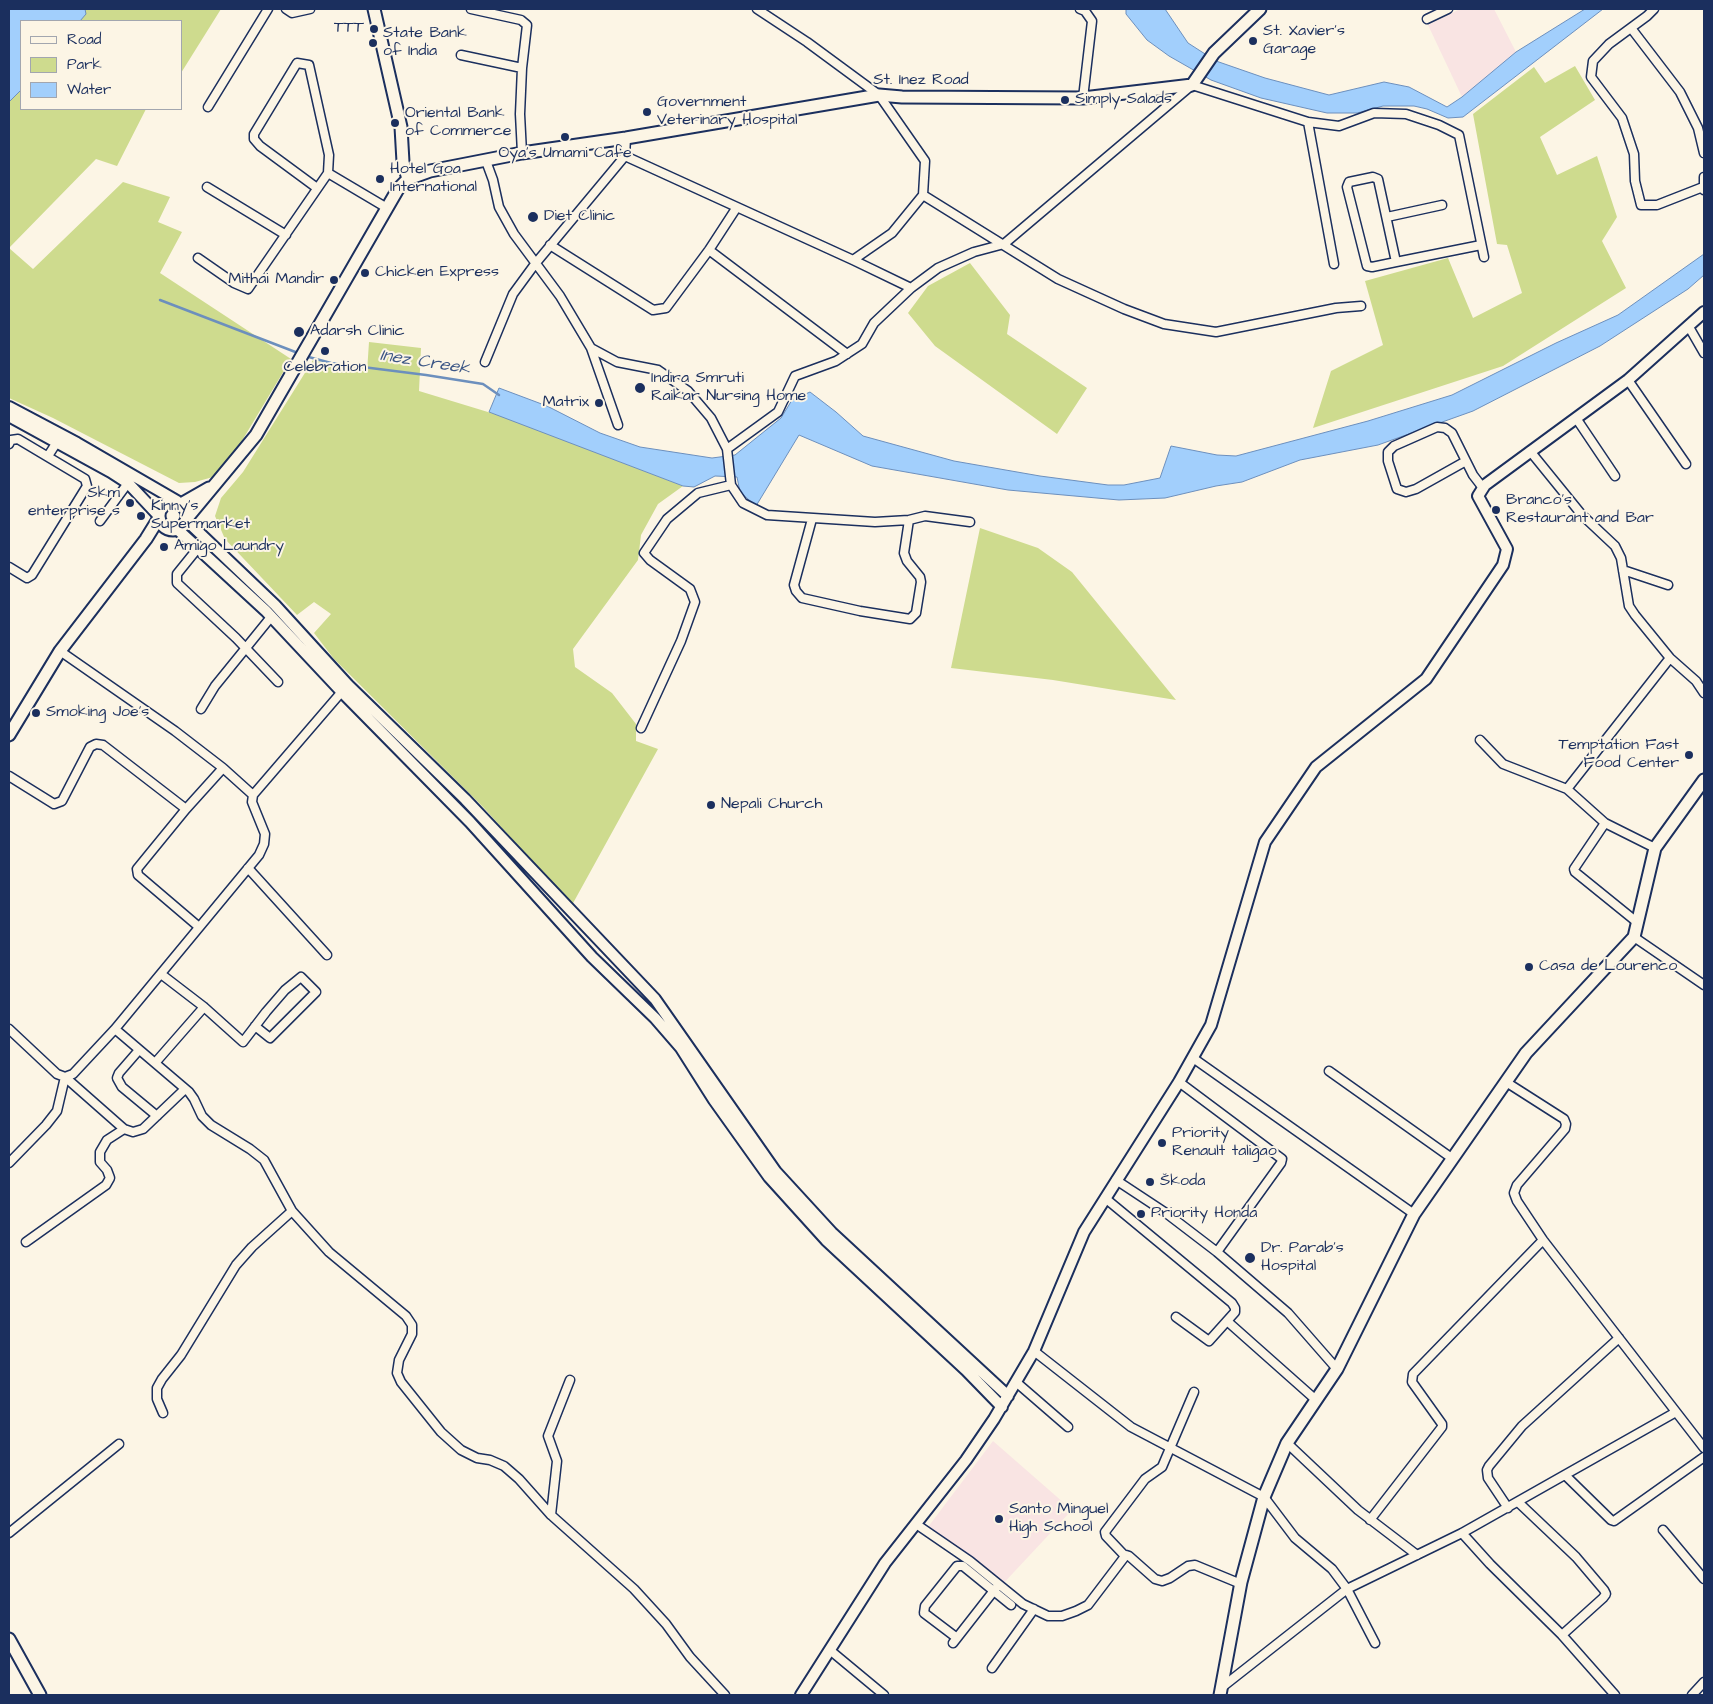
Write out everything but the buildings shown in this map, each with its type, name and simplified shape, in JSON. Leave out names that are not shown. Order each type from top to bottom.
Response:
[{"type":"main road","points":[[146,539],[180,528],[256,435],[398,189],[408,179],[404,162],[401,127],[374,9]]},
{"type":"main road","points":[[1194,81],[1214,53],[1260,9]]},
{"type":"main road","name":"St. Inez Road","points":[[408,179],[430,171],[522,153],[626,138],[879,95],[902,97],[1083,98],[1194,81]]},
{"type":"main road","points":[[9,735],[60,651],[146,539],[165,504],[179,502],[217,484]]},
{"type":"main road","points":[[179,502],[186,511],[187,519]]},
{"type":"main road","points":[[159,517],[161,524],[173,529]]},
{"type":"main road","points":[[1221,1692],[1241,1584],[1264,1497],[1287,1443],[1337,1369],[1414,1214],[1526,1053],[1634,937],[1655,848],[1704,780]]},
{"type":"main road","points":[[9,1639],[40,1695]]},
{"type":"street","points":[[208,107],[268,9]]},
{"type":"street","points":[[286,9],[292,13],[310,9]]},
{"type":"street","points":[[472,9],[522,20],[527,25],[522,68],[520,114],[522,153]]},
{"type":"street","points":[[757,9],[807,42],[854,79],[879,95],[926,161],[923,195],[892,233],[853,260]]},
{"type":"street","points":[[1080,9],[1092,21],[1083,98]]},
{"type":"street","points":[[1427,19],[1448,9]]},
{"type":"street","points":[[1654,9],[1648,16],[1608,44],[1593,61],[1591,77],[1622,118],[1634,154],[1635,181],[1641,206],[1657,205],[1704,189],[1704,177]]},
{"type":"street","points":[[1631,28],[1680,92],[1698,128],[1704,153]]},
{"type":"street","points":[[461,55],[522,68]]},
{"type":"street","points":[[198,258],[234,283],[248,289],[328,173],[330,156],[309,64],[297,63],[254,134],[254,138],[260,146],[317,188]]},
{"type":"street","points":[[727,449],[778,412],[794,376],[836,360],[862,344],[874,323],[911,288],[938,268],[974,252],[1004,244],[1194,81],[1308,122],[1339,126],[1374,113],[1406,114],[1438,125],[1459,135],[1484,257]]},
{"type":"street","points":[[1308,122],[1334,264]]},
{"type":"street","points":[[485,362],[513,294],[550,245],[625,156],[626,138]]},
{"type":"street","points":[[625,156],[911,288]]},
{"type":"street","points":[[486,161],[493,180],[499,207],[514,234],[560,296],[590,348],[618,425]]},
{"type":"street","points":[[328,173],[387,208]]},
{"type":"street","points":[[1396,262],[1380,183],[1376,177],[1347,184],[1367,266],[1372,267],[1481,245]]},
{"type":"street","points":[[207,187],[286,235]]},
{"type":"street","points":[[923,195],[1058,279],[1124,309],[1164,324],[1216,332],[1336,308],[1361,306]]},
{"type":"street","points":[[1387,217],[1442,206]]},
{"type":"street","points":[[550,245],[653,310],[666,308],[710,250],[738,207]]},
{"type":"street","points":[[710,250],[847,354]]},
{"type":"street","points":[[801,1695],[885,1563],[966,1460],[1002,1407],[1034,1351],[1084,1232],[1179,1082],[1211,1025],[1265,842],[1316,767],[1426,679],[1503,565],[1508,549],[1478,496],[1483,488],[1530,451],[1628,380],[1704,312]]},
{"type":"street","points":[[1689,327],[1704,353]]},
{"type":"street","points":[[590,348],[617,362],[658,370],[688,391],[712,418],[727,449],[732,484],[743,503],[767,515],[875,522],[909,520],[925,516],[970,522]]},
{"type":"street","points":[[1628,380],[1686,464]]},
{"type":"street","points":[[9,407],[77,443],[179,502]]},
{"type":"street","points":[[9,416],[128,483],[159,517]]},
{"type":"street","points":[[1576,418],[1615,476]]},
{"type":"street","points":[[1466,461],[1416,489],[1406,492],[1398,489],[1388,461],[1388,452],[1394,446],[1437,427],[1445,428],[1452,433],[1466,461],[1483,488]]},
{"type":"street","points":[[9,444],[11,440],[18,439],[85,478],[87,486],[32,575],[27,578],[9,567]]},
{"type":"street","points":[[48,456],[57,442]]},
{"type":"street","points":[[1530,451],[1582,515],[1614,546],[1619,553],[1630,606],[1643,626],[1670,658],[1696,681],[1704,692]]},
{"type":"street","points":[[100,521],[128,483]]},
{"type":"street","points":[[642,728],[695,602],[690,589],[650,560],[644,553],[667,519],[698,493],[732,484]]},
{"type":"street","points":[[187,519],[275,605],[344,688],[470,822],[592,957],[655,1018],[681,1048],[714,1100],[770,1177],[826,1240],[966,1370],[1002,1407]]},
{"type":"street","points":[[812,519],[794,585],[802,598],[860,611],[910,619],[916,613],[921,582],[920,577],[907,561],[904,553],[909,520]]},
{"type":"street","points":[[173,529],[198,548],[344,688],[465,799],[655,999],[776,1172],[832,1233],[1008,1396]]},
{"type":"street","points":[[198,548],[177,574],[177,583],[246,647],[278,682]]},
{"type":"street","points":[[1623,570],[1668,585]]},
{"type":"street","points":[[201,709],[215,686],[271,617]]},
{"type":"street","points":[[60,651],[175,731],[223,768],[253,795]]},
{"type":"street","points":[[1567,789],[1670,658]]},
{"type":"street","points":[[65,1077],[73,1074],[115,1029],[259,855],[264,844],[265,834],[252,802],[253,795],[344,688]]},
{"type":"street","points":[[1480,740],[1503,764],[1567,789],[1605,823],[1655,848]]},
{"type":"street","points":[[9,776],[54,804],[62,801],[90,747],[96,744],[103,745],[186,809]]},
{"type":"street","points":[[199,927],[138,875],[137,869],[186,809],[223,768]]},
{"type":"street","points":[[1605,823],[1574,869],[1575,872],[1638,923]]},
{"type":"street","points":[[248,868],[327,955]]},
{"type":"street","points":[[1634,937],[1704,985]]},
{"type":"street","points":[[161,974],[204,1007],[243,1042],[255,1026],[285,990],[301,977],[316,992],[270,1038],[255,1026]]},
{"type":"street","points":[[155,1063],[204,1007]]},
{"type":"street","points":[[9,1029],[57,1074],[65,1077],[124,1129],[133,1132],[143,1129],[185,1089]]},
{"type":"street","points":[[115,1029],[185,1089],[194,1099],[202,1116],[211,1125],[264,1160],[292,1211],[329,1252],[406,1316],[412,1325],[412,1334],[399,1360],[398,1372],[401,1382],[441,1432],[461,1450],[477,1458],[490,1460],[504,1466],[519,1479],[551,1515],[634,1589],[666,1624],[690,1657],[725,1695]]},
{"type":"street","points":[[139,1050],[119,1073],[117,1078],[122,1087],[157,1116]]},
{"type":"street","points":[[1193,1058],[1414,1214]]},
{"type":"street","points":[[1328,1071],[1453,1158]]},
{"type":"street","points":[[9,1163],[46,1126],[57,1110],[65,1077]]},
{"type":"street","points":[[1179,1082],[1282,1159],[1281,1164],[1217,1252]]},
{"type":"street","points":[[1506,1082],[1564,1119],[1566,1124],[1564,1129],[1517,1185],[1514,1193],[1544,1240],[1704,1448]]},
{"type":"street","points":[[26,1242],[106,1185],[110,1178],[107,1170],[100,1162],[100,1152],[107,1140],[124,1129]]},
{"type":"street","points":[[1116,1180],[1166,1213],[1217,1252],[1288,1313],[1337,1369]]},
{"type":"street","points":[[1105,1198],[1232,1303],[1235,1312],[1208,1340],[1176,1317]]},
{"type":"street","points":[[164,1413],[157,1399],[157,1388],[162,1379],[181,1355],[236,1266],[252,1247],[292,1211]]},
{"type":"street","points":[[1370,1520],[1442,1428],[1442,1424],[1412,1382],[1413,1374],[1544,1240]]},
{"type":"street","points":[[1227,1321],[1316,1400]]},
{"type":"street","points":[[1508,1508],[1488,1478],[1487,1470],[1489,1466],[1522,1426],[1619,1338]]},
{"type":"street","points":[[1034,1351],[1131,1427],[1264,1497],[1295,1538],[1332,1569],[1347,1589],[1375,1643]]},
{"type":"street","points":[[551,1515],[557,1461],[548,1436],[570,1380]]},
{"type":"street","points":[[1016,1382],[1068,1427]]},
{"type":"street","points":[[1194,1392],[1160,1469],[1145,1479],[1106,1528],[1106,1536],[1124,1556],[1129,1556],[1155,1579],[1162,1581],[1188,1566],[1195,1565],[1241,1584]]},
{"type":"street","points":[[1221,1692],[1347,1589],[1462,1533],[1676,1412]]},
{"type":"street","points":[[1287,1443],[1370,1520],[1417,1555]]},
{"type":"street","points":[[9,1533],[119,1444]]},
{"type":"street","points":[[1565,1475],[1614,1521],[1704,1457]]},
{"type":"street","points":[[1518,1502],[1576,1557],[1606,1594],[1562,1635]]},
{"type":"street","points":[[916,1524],[970,1561],[1023,1604],[1048,1616],[1062,1616],[1088,1605],[1124,1556]]},
{"type":"street","points":[[1663,1530],[1704,1579]]},
{"type":"street","points":[[1462,1533],[1490,1564],[1562,1635],[1615,1695]]},
{"type":"street","points":[[998,1584],[993,1591],[955,1640],[924,1613],[925,1606],[957,1566],[963,1566],[993,1591],[1011,1605]]},
{"type":"street","points":[[992,1668],[1034,1609]]},
{"type":"street","points":[[830,1651],[884,1695]]},
{"type":"street","points":[[1692,1695],[1704,1682]]},
{"type":"shaded area","points":[[1460,9],[1494,9],[1516,52],[1462,97],[1428,25]]},
{"type":"shaded area","name":"Santo Minguel High School","points":[[993,1441],[1072,1510],[1000,1587],[928,1527]]},
{"type":"green space","points":[[9,9],[221,9],[182,71],[182,20],[20,20],[20,110],[145,110],[117,166],[96,159],[9,248]]},
{"type":"green space","points":[[1575,66],[1595,100],[1540,137],[1557,175],[1597,156],[1617,217],[1602,241],[1626,288],[1503,366],[1313,428],[1331,371],[1383,345],[1365,281],[1448,258],[1473,318],[1522,293],[1507,245],[1497,244],[1473,114],[1534,67],[1545,83]]},
{"type":"green space","points":[[123,182],[170,197],[158,222],[182,232],[160,273],[291,359],[237,449],[213,477],[195,482],[179,483],[53,418],[9,398],[9,248],[33,269]]},
{"type":"green space","points":[[970,263],[1010,315],[1007,334],[1087,388],[1057,434],[935,346],[908,313],[928,286]]},
{"type":"green space","points":[[369,342],[421,348],[419,391],[501,416],[683,486],[658,504],[641,535],[638,560],[573,649],[575,667],[612,693],[636,724],[636,741],[658,749],[572,905],[483,807],[334,659],[314,633],[331,614],[314,602],[297,615],[225,539],[215,516],[221,498],[243,472],[313,360],[367,372]]},
{"type":"green space","points":[[980,528],[1038,548],[1072,572],[1176,700],[1053,680],[951,668]]},
{"type":"water","points":[[9,9],[85,9],[86,14],[81,20],[20,20],[20,91],[9,102]]},
{"type":"water","points":[[1126,9],[1165,9],[1188,43],[1216,61],[1265,78],[1329,95],[1384,82],[1409,87],[1447,107],[1462,97],[1516,52],[1585,9],[1603,9],[1463,117],[1448,118],[1414,106],[1383,106],[1357,113],[1327,113],[1261,98],[1211,80],[1169,56],[1147,40],[1126,14]]},
{"type":"water","points":[[1704,254],[1704,275],[1688,289],[1600,346],[1473,411],[1378,445],[1300,460],[1242,482],[1165,498],[1119,500],[1008,490],[872,466],[799,435],[756,506],[740,492],[737,477],[715,476],[694,487],[683,486],[489,412],[499,388],[547,406],[600,433],[640,447],[712,458],[735,455],[781,418],[792,400],[810,392],[863,436],[954,461],[1040,476],[1108,485],[1124,485],[1160,478],[1171,446],[1217,455],[1236,456],[1368,421],[1452,395],[1556,343],[1618,315]]},
{"type":"waterway","name":"Inez Creek","points":[[160,300],[298,353]]},
{"type":"waterway","name":"Inez Creek","points":[[305,356],[331,363],[483,384],[499,395]]},
{"type":"place","name":"TTT","points":[[374,29]]},
{"type":"place","name":"St. Xavier's Garage","points":[[1253,41]]},
{"type":"place","name":"State Bank of India","points":[[373,43]]},
{"type":"place","name":"Simply Salads","points":[[1065,100]]},
{"type":"place","name":"Government Veterinary Hospital","points":[[647,112]]},
{"type":"place","name":"Oriental Bank of Commerce","points":[[395,123]]},
{"type":"place","name":"Oya's Umami Cafe","points":[[565,137]]},
{"type":"place","name":"Hotel Goa International","points":[[380,179]]},
{"type":"place","name":"Diet Clinic","points":[[533,217]]},
{"type":"place","name":"Chicken Express","points":[[365,273]]},
{"type":"place","name":"Mithai Mandir","points":[[334,280]]},
{"type":"place","name":"Adarsh Clinic","points":[[299,332]]},
{"type":"place","name":"Celebration","points":[[325,351]]},
{"type":"place","name":"Indira Smruti Raikar Nursing Home","points":[[640,388]]},
{"type":"place","name":"Matrix","points":[[599,403]]},
{"type":"place","name":"Skm enterprise s","points":[[130,503]]},
{"type":"place","name":"Branco's Restaurant and Bar","points":[[1496,510]]},
{"type":"place","name":"Kinny's Supermarket","points":[[141,516]]},
{"type":"place","name":"Amigo Laundry","points":[[164,547]]},
{"type":"place","name":"Smoking Joe's","points":[[36,713]]},
{"type":"place","name":"Temptation Fast Food Center","points":[[1689,755]]},
{"type":"place","name":"Nepali Church","points":[[711,805]]},
{"type":"place","name":"Casa de Lourenco","points":[[1529,967]]},
{"type":"place","name":"Priority Renault taligao","points":[[1162,1143]]},
{"type":"place","name":"Škoda","points":[[1150,1182]]},
{"type":"place","name":"Priority Honda","points":[[1141,1214]]},
{"type":"place","name":"Dr. Parab's Hospital","points":[[1250,1258]]},
{"type":"place","name":"Santo Minguel High School","points":[[999,1519]]}]
